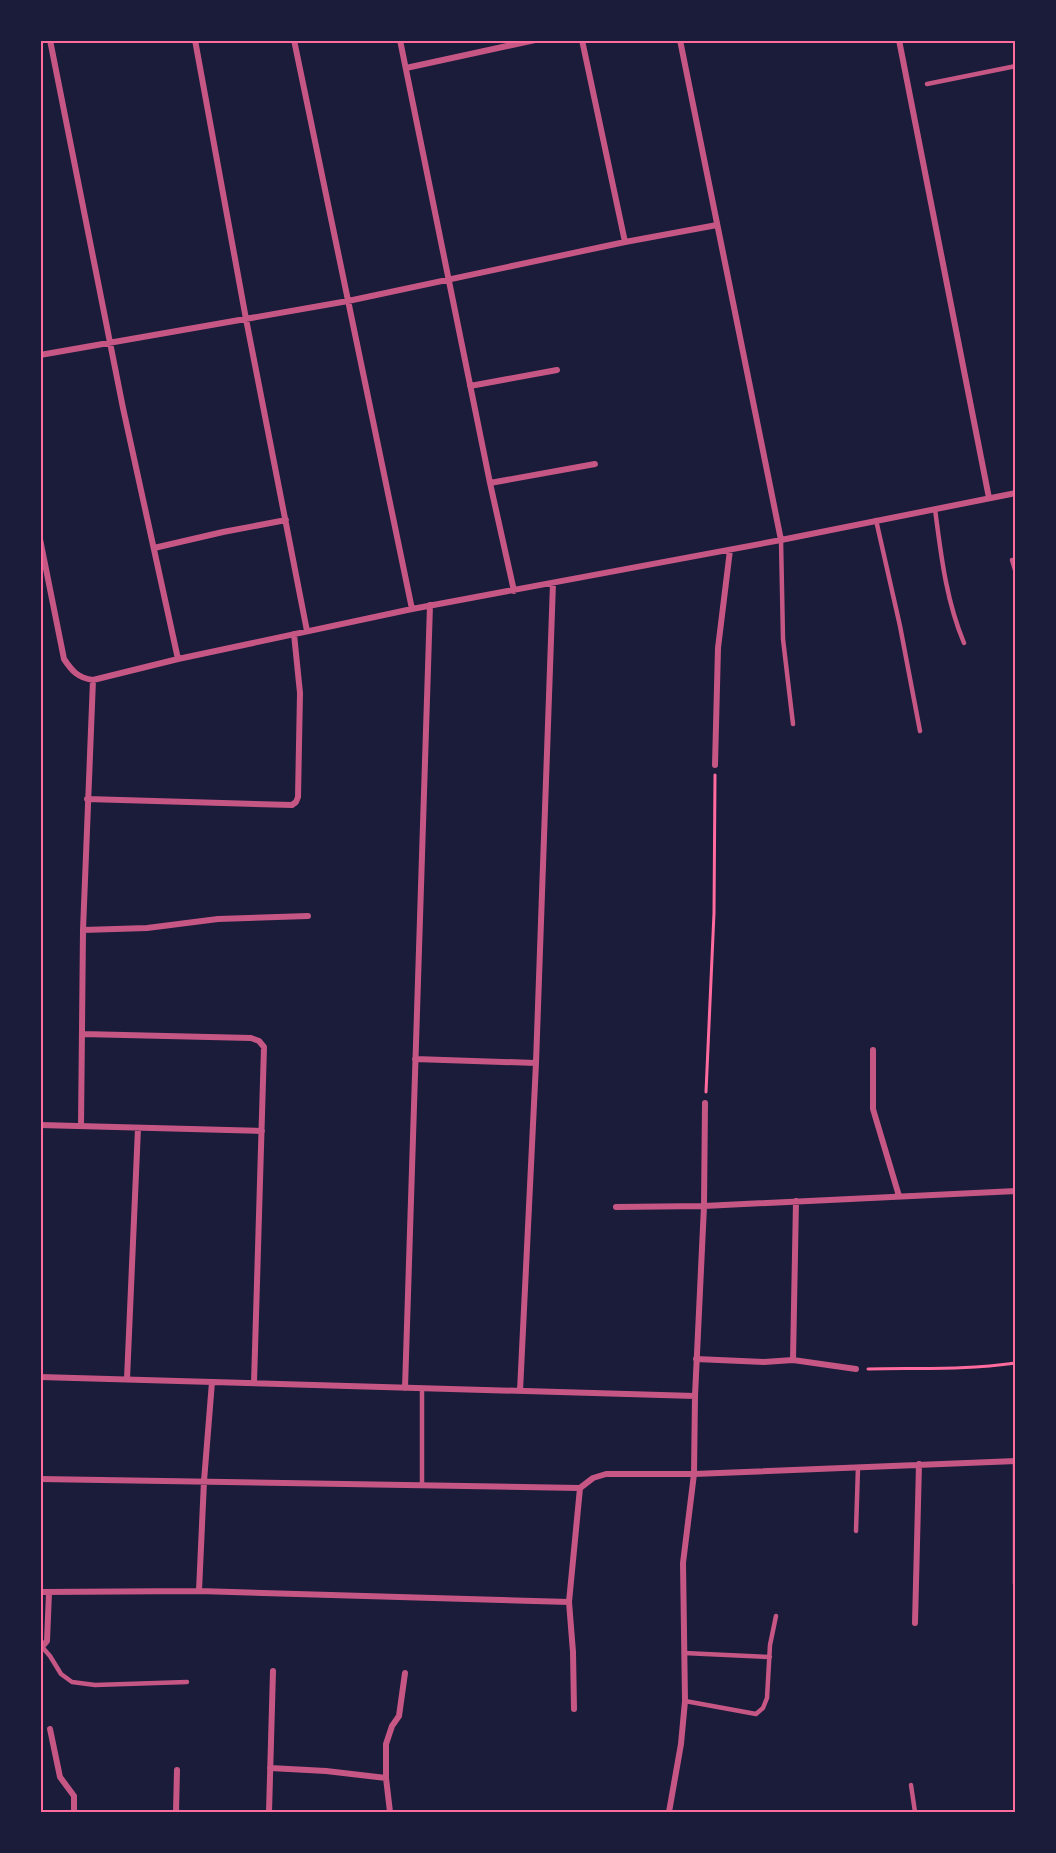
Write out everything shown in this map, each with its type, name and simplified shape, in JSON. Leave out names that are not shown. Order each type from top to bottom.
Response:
[{"type":"street","points":[[50,40],[110,342],[178,659]]},
{"type":"street","points":[[195,40],[246,319],[307,631]]},
{"type":"street","points":[[294,40],[412,609]]},
{"type":"street","points":[[400,40],[514,591]]},
{"type":"street","points":[[406,68],[535,40]]},
{"type":"street","points":[[582,40],[625,242]]},
{"type":"street","points":[[680,40],[781,540]]},
{"type":"street","points":[[899,40],[989,498]]},
{"type":"street","points":[[40,355],[348,301],[625,242],[717,225]]},
{"type":"street","points":[[470,386],[557,370]]},
{"type":"street","points":[[490,483],[595,464]]},
{"type":"street","points":[[40,539],[64,659],[76,674],[93,680],[178,659],[412,609],[553,584],[1016,493]]},
{"type":"street","points":[[154,548],[286,520]]},
{"type":"street","points":[[715,765],[718,648],[730,549]]},
{"type":"street","points":[[520,1391],[536,1063],[553,584]]},
{"type":"street","points":[[405,1388],[430,606]]},
{"type":"street","points":[[87,799],[295,804],[298,798],[300,711],[294,634]]},
{"type":"street","points":[[81,1126],[83,930],[93,680]]},
{"type":"street","points":[[83,930],[147,928],[218,919],[308,916]]},
{"type":"street","points":[[82,1034],[251,1038],[259,1041],[264,1047],[254,1383]]},
{"type":"street","points":[[873,1050],[873,1109],[899,1196]]},
{"type":"street","points":[[415,1059],[536,1063]]},
{"type":"street","points":[[669,1812],[681,1744],[685,1701],[684,1563],[694,1474],[696,1359],[704,1206],[705,1103]]},
{"type":"street","points":[[40,1125],[262,1131]]},
{"type":"street","points":[[127,1379],[138,1128]]},
{"type":"street","points":[[616,1207],[704,1206],[1016,1191]]},
{"type":"street","points":[[793,1360],[796,1201]]},
{"type":"street","points":[[696,1359],[764,1362],[793,1360],[856,1369]]},
{"type":"street","points":[[40,1377],[695,1396]]},
{"type":"street","points":[[199,1591],[204,1481],[212,1382]]},
{"type":"street","points":[[40,1479],[580,1488],[593,1478],[606,1474],[694,1474],[1015,1461]]},
{"type":"street","points":[[915,1623],[919,1464]]},
{"type":"street","points":[[574,1709],[569,1602],[580,1488]]},
{"type":"street","points":[[40,1592],[199,1591],[569,1602]]},
{"type":"street","points":[[42,1648],[47,1641],[49,1593]]},
{"type":"street","points":[[269,1812],[273,1671]]},
{"type":"street","points":[[390,1812],[386,1778],[386,1744],[392,1726],[399,1716],[405,1673]]},
{"type":"street","points":[[50,1729],[60,1777],[74,1796],[74,1812]]},
{"type":"street","points":[[270,1768],[386,1778]]},
{"type":"street","points":[[176,1812],[177,1770]]},
{"type":"lane","points":[[927,84],[1016,66]]},
{"type":"lane","points":[[935,509],[943,571],[954,618],[964,643]]},
{"type":"lane","points":[[876,520],[900,626],[920,731]]},
{"type":"lane","points":[[781,540],[783,639],[793,724]]},
{"type":"lane","points":[[1012,560],[1016,573]]},
{"type":"lane","points":[[422,1388],[422,1485]]},
{"type":"lane","points":[[1015,1461],[1015,1584]]},
{"type":"lane","points":[[856,1532],[858,1467]]},
{"type":"lane","points":[[685,1701],[756,1714],[763,1708],[767,1698],[776,1616]]},
{"type":"lane","points":[[42,1648],[61,1674],[72,1683],[95,1685],[187,1682]]},
{"type":"lane","points":[[684,1653],[770,1657]]},
{"type":"lane","points":[[911,1785],[915,1812]]},
{"type":"path","points":[[705,1103],[714,913],[715,765]]},
{"type":"path","points":[[856,1369],[949,1369],[1016,1363]]}]
